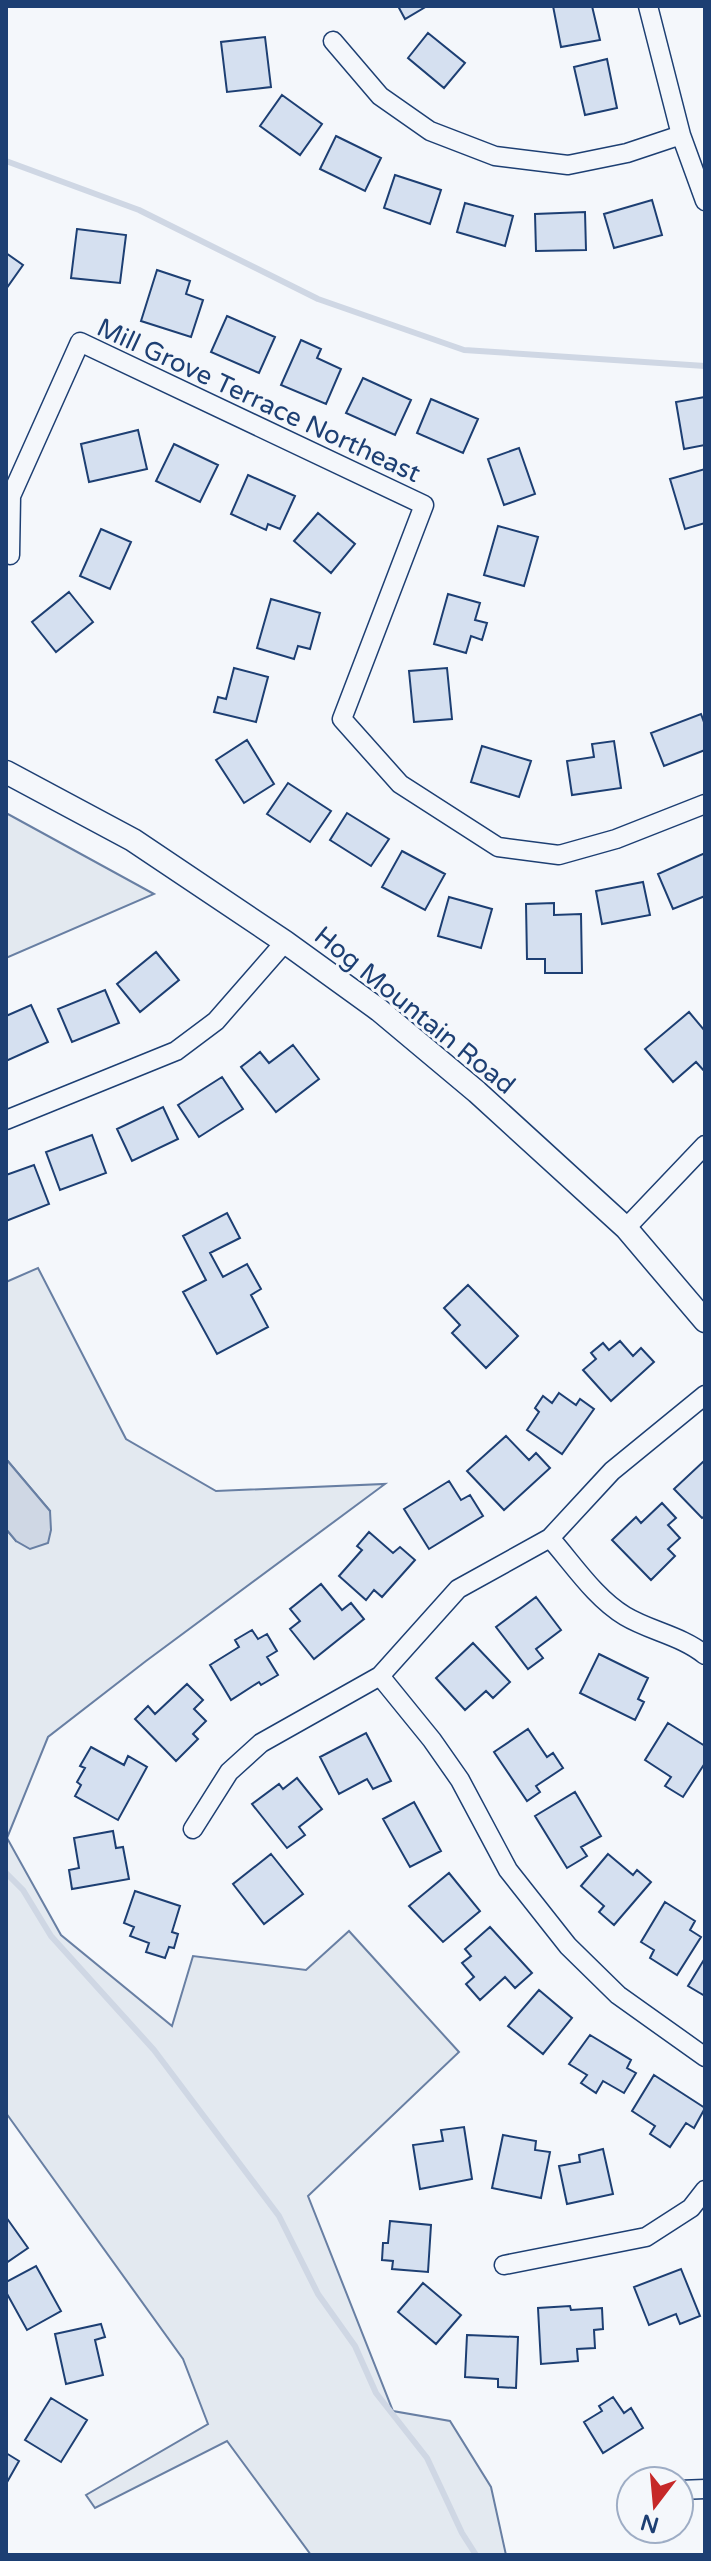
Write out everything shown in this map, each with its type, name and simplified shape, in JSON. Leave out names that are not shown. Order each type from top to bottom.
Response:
[{"type":"street","points":[[648,6],[681,135],[705,201]]},
{"type":"street","points":[[333,41],[380,96],[430,131],[495,156],[568,165],[627,153],[681,135]]},
{"type":"street","name":"Mill Grove Terrace Northeast","points":[[10,555],[11,496],[80,342],[424,505],[342,719],[400,784],[498,847],[559,855],[616,839],[705,804]]},
{"type":"street","name":"Hog Mountain Road","points":[[6,772],[133,840],[285,942],[379,1010],[477,1092],[626,1228],[705,1321]]},
{"type":"street","points":[[6,1120],[176,1051],[216,1021],[285,942]]},
{"type":"street","points":[[626,1228],[705,1145]]},
{"type":"street","points":[[193,1829],[229,1772],[261,1743],[380,1676],[458,1589],[550,1538],[612,1471],[705,1395]]},
{"type":"street","points":[[550,1538],[599,1594],[623,1615],[694,1646],[705,1655]]},
{"type":"street","points":[[380,1676],[460,1780],[508,1870],[568,1946],[618,1995],[705,2057]]},
{"type":"street","points":[[504,2265],[646,2237],[691,2208],[705,2190]]},
{"type":"shaded area","points":[[6,813],[154,894],[6,958]]},
{"type":"shaded area","points":[[38,1268],[126,1439],[216,1491],[385,1484],[48,1737],[7,1838],[61,1935],[172,2026],[193,1956],[306,1970],[349,1931],[459,2052],[308,2196],[393,2411],[450,2421],[491,2487],[506,2555],[311,2555],[227,2441],[95,2508],[86,2495],[208,2424],[183,2359],[6,2113],[6,1529],[16,1541],[50,1511],[6,1459],[6,1282]]},
{"type":"shaded area","points":[[6,1459],[50,1511],[48,1543],[30,1549],[16,1541],[6,1529]]},
{"type":"building","points":[[398,6],[427,6],[405,19]]},
{"type":"building","points":[[553,6],[592,6],[600,40],[561,47]]},
{"type":"building","points":[[428,33],[465,63],[444,88],[408,58]]},
{"type":"building","points":[[265,37],[271,87],[227,92],[221,42]]},
{"type":"building","points":[[607,59],[617,108],[585,115],[574,67]]},
{"type":"building","points":[[282,95],[322,124],[300,155],[260,126]]},
{"type":"building","points":[[336,136],[381,158],[365,191],[320,169]]},
{"type":"building","points":[[395,175],[441,190],[430,224],[384,208]]},
{"type":"building","points":[[652,200],[662,235],[614,248],[604,214]]},
{"type":"building","points":[[465,203],[513,216],[505,246],[457,232]]},
{"type":"building","points":[[585,212],[586,250],[536,251],[535,214]]},
{"type":"building","points":[[77,229],[126,235],[120,283],[71,278]]},
{"type":"building","points":[[6,253],[23,265],[6,289]]},
{"type":"building","points":[[157,270],[190,281],[186,294],[203,300],[191,337],[141,321]]},
{"type":"building","points":[[227,316],[275,337],[259,373],[211,352]]},
{"type":"building","points":[[301,340],[321,349],[317,358],[341,369],[326,404],[281,385]]},
{"type":"building","points":[[363,378],[411,400],[395,435],[346,413]]},
{"type":"building","points":[[705,397],[705,445],[684,449],[676,402]]},
{"type":"building","points":[[431,399],[478,419],[463,453],[417,433]]},
{"type":"building","points":[[138,430],[147,469],[89,482],[81,444]]},
{"type":"building","points":[[174,444],[218,465],[200,502],[156,481]]},
{"type":"building","points":[[519,448],[535,494],[504,505],[488,459]]},
{"type":"building","points":[[705,469],[705,523],[685,529],[670,479]]},
{"type":"building","points":[[248,475],[295,496],[280,529],[268,524],[266,530],[231,514]]},
{"type":"building","points":[[318,513],[355,544],[331,573],[294,541]]},
{"type":"building","points":[[498,526],[538,537],[524,586],[484,575]]},
{"type":"building","points":[[101,529],[131,542],[110,589],[80,576]]},
{"type":"building","points":[[69,592],[93,622],[56,652],[32,622]]},
{"type":"building","points":[[448,594],[480,603],[475,620],[487,623],[482,640],[471,636],[466,653],[434,644]]},
{"type":"building","points":[[271,599],[320,613],[310,649],[298,646],[294,659],[257,648]]},
{"type":"building","points":[[234,668],[268,677],[256,722],[214,712],[218,697],[226,699]]},
{"type":"building","points":[[447,668],[452,719],[414,722],[409,671]]},
{"type":"building","points":[[701,714],[705,725],[705,750],[664,766],[651,733]]},
{"type":"building","points":[[247,740],[274,784],[244,803],[216,760]]},
{"type":"building","points":[[614,741],[621,788],[572,795],[567,761],[594,757],[592,744]]},
{"type":"building","points":[[482,746],[531,761],[519,797],[471,782]]},
{"type":"building","points":[[288,783],[331,811],[310,842],[267,814]]},
{"type":"building","points":[[347,813],[389,839],[371,866],[330,840]]},
{"type":"building","points":[[402,851],[445,874],[425,910],[382,887]]},
{"type":"building","points":[[705,853],[705,896],[673,909],[658,874]]},
{"type":"building","points":[[643,882],[650,915],[602,924],[596,891]]},
{"type":"building","points":[[449,897],[492,909],[481,948],[438,936]]},
{"type":"building","points":[[554,903],[554,915],[581,914],[582,973],[545,973],[545,959],[527,959],[526,904]]},
{"type":"building","points":[[156,952],[179,980],[140,1012],[117,984]]},
{"type":"building","points":[[105,990],[119,1023],[72,1042],[58,1009]]},
{"type":"building","points":[[31,1005],[48,1042],[6,1061],[6,1016]]},
{"type":"building","points":[[689,1012],[705,1031],[705,1072],[696,1062],[673,1082],[645,1049]]},
{"type":"building","points":[[293,1045],[319,1079],[276,1112],[241,1067],[260,1052],[269,1063]]},
{"type":"building","points":[[222,1077],[243,1109],[199,1137],[178,1105]]},
{"type":"building","points":[[163,1107],[178,1139],[132,1161],[117,1129]]},
{"type":"building","points":[[92,1135],[106,1173],[60,1190],[46,1152]]},
{"type":"building","points":[[34,1165],[49,1204],[6,1221],[6,1175]]},
{"type":"building","points":[[227,1213],[240,1238],[210,1253],[223,1277],[247,1264],[261,1289],[251,1295],[268,1327],[217,1354],[183,1292],[206,1280],[183,1236]]},
{"type":"building","points":[[468,1285],[518,1336],[486,1368],[452,1333],[460,1325],[444,1308]]},
{"type":"building","points":[[620,1341],[633,1356],[641,1348],[654,1362],[611,1401],[583,1370],[596,1359],[591,1353],[603,1343],[609,1350]]},
{"type":"building","points":[[559,1393],[576,1405],[580,1399],[594,1409],[562,1454],[527,1430],[539,1412],[535,1408],[543,1396],[552,1403]]},
{"type":"building","points":[[506,1436],[529,1460],[536,1453],[550,1468],[504,1510],[467,1471]]},
{"type":"building","points":[[705,1460],[705,1516],[702,1518],[674,1489]]},
{"type":"building","points":[[449,1481],[461,1500],[470,1495],[483,1516],[429,1549],[404,1509]]},
{"type":"building","points":[[662,1503],[676,1518],[668,1525],[680,1538],[668,1549],[675,1556],[651,1580],[612,1540],[636,1517],[641,1523]]},
{"type":"building","points":[[369,1532],[393,1553],[400,1547],[415,1560],[382,1597],[374,1590],[366,1600],[339,1576],[362,1550],[357,1546]]},
{"type":"building","points":[[321,1584],[342,1610],[351,1603],[364,1619],[314,1659],[290,1629],[300,1621],[290,1609]]},
{"type":"building","points":[[536,1597],[561,1630],[536,1649],[543,1658],[528,1669],[496,1627]]},
{"type":"building","points":[[252,1630],[258,1639],[267,1634],[277,1651],[267,1657],[278,1675],[261,1685],[259,1682],[231,1700],[210,1665],[239,1647],[235,1640]]},
{"type":"building","points":[[473,1643],[510,1682],[493,1698],[486,1691],[465,1710],[436,1678]]},
{"type":"building","points":[[599,1654],[648,1678],[638,1699],[644,1702],[635,1720],[580,1693]]},
{"type":"building","points":[[187,1684],[203,1700],[194,1709],[206,1721],[193,1734],[198,1739],[176,1761],[135,1719],[148,1706],[155,1714]]},
{"type":"building","points":[[668,1723],[705,1746],[705,1763],[683,1797],[665,1786],[671,1777],[645,1760]]},
{"type":"building","points":[[528,1729],[547,1757],[553,1753],[563,1768],[536,1786],[540,1792],[527,1801],[494,1752]]},
{"type":"building","points":[[366,1733],[391,1781],[373,1789],[367,1779],[339,1794],[320,1757]]},
{"type":"building","points":[[91,1747],[124,1765],[128,1756],[147,1767],[118,1820],[75,1796],[81,1785],[77,1782],[85,1768],[80,1766]]},
{"type":"building","points":[[297,1778],[322,1809],[299,1827],[305,1835],[287,1848],[252,1804],[279,1784],[283,1789]]},
{"type":"building","points":[[575,1792],[601,1836],[581,1847],[587,1856],[567,1868],[535,1816]]},
{"type":"building","points":[[414,1802],[441,1851],[410,1867],[383,1819]]},
{"type":"building","points":[[113,1831],[116,1848],[123,1847],[129,1879],[72,1889],[69,1870],[79,1868],[74,1838]]},
{"type":"building","points":[[271,1854],[303,1894],[264,1924],[233,1884]]},
{"type":"building","points":[[608,1854],[633,1875],[637,1870],[651,1882],[614,1925],[599,1912],[604,1906],[581,1886]]},
{"type":"building","points":[[449,1873],[480,1911],[443,1942],[409,1906]]},
{"type":"building","points":[[135,1891],[180,1906],[172,1932],[178,1934],[174,1948],[169,1947],[165,1958],[146,1952],[149,1943],[130,1936],[134,1927],[124,1923]]},
{"type":"building","points":[[665,1902],[695,1921],[690,1930],[701,1937],[677,1975],[650,1958],[654,1950],[641,1942]]},
{"type":"building","points":[[490,1927],[532,1973],[515,1988],[505,1977],[480,2000],[466,1984],[474,1977],[462,1963],[471,1956],[465,1949]]},
{"type":"building","points":[[705,1958],[705,1996],[688,1986]]},
{"type":"building","points":[[539,1990],[572,2018],[543,2054],[508,2026]]},
{"type":"building","points":[[590,2035],[631,2060],[627,2068],[636,2073],[624,2093],[603,2081],[596,2093],[581,2083],[587,2075],[569,2064]]},
{"type":"building","points":[[654,2075],[705,2108],[694,2128],[686,2123],[670,2147],[650,2134],[655,2126],[632,2111]]},
{"type":"building","points":[[464,2127],[472,2179],[420,2189],[413,2145],[443,2141],[441,2130]]},
{"type":"building","points":[[503,2135],[536,2141],[535,2150],[550,2152],[541,2198],[492,2188]]},
{"type":"building","points":[[603,2149],[613,2194],[567,2204],[559,2166],[580,2162],[579,2155]]},
{"type":"building","points":[[6,2217],[28,2248],[6,2263]]},
{"type":"building","points":[[390,2221],[431,2225],[428,2272],[392,2269],[393,2261],[382,2260],[383,2243],[388,2243]]},
{"type":"building","points":[[36,2266],[61,2311],[27,2330],[6,2292],[6,2282]]},
{"type":"building","points":[[681,2269],[700,2316],[680,2324],[676,2314],[649,2325],[634,2287]]},
{"type":"building","points":[[423,2283],[461,2315],[436,2344],[398,2312]]},
{"type":"building","points":[[570,2306],[571,2310],[602,2308],[603,2329],[594,2330],[595,2348],[577,2349],[578,2361],[541,2364],[538,2308]]},
{"type":"building","points":[[101,2324],[105,2337],[95,2340],[103,2375],[66,2384],[55,2334]]},
{"type":"building","points":[[467,2335],[518,2337],[516,2388],[498,2387],[498,2379],[465,2377]]},
{"type":"building","points":[[613,2397],[624,2413],[631,2408],[643,2428],[603,2453],[584,2422],[602,2411],[599,2406]]},
{"type":"building","points":[[51,2398],[87,2420],[61,2462],[25,2440]]},
{"type":"building","points":[[6,2453],[19,2461],[6,2484]]},
{"type":"waterway","points":[[6,161],[139,210],[318,299],[464,350],[705,366]]},
{"type":"waterway","points":[[6,1873],[23,1890],[51,1936],[154,2050],[279,2216],[318,2294],[355,2346],[376,2393],[427,2458],[462,2533],[476,2555]]}]
